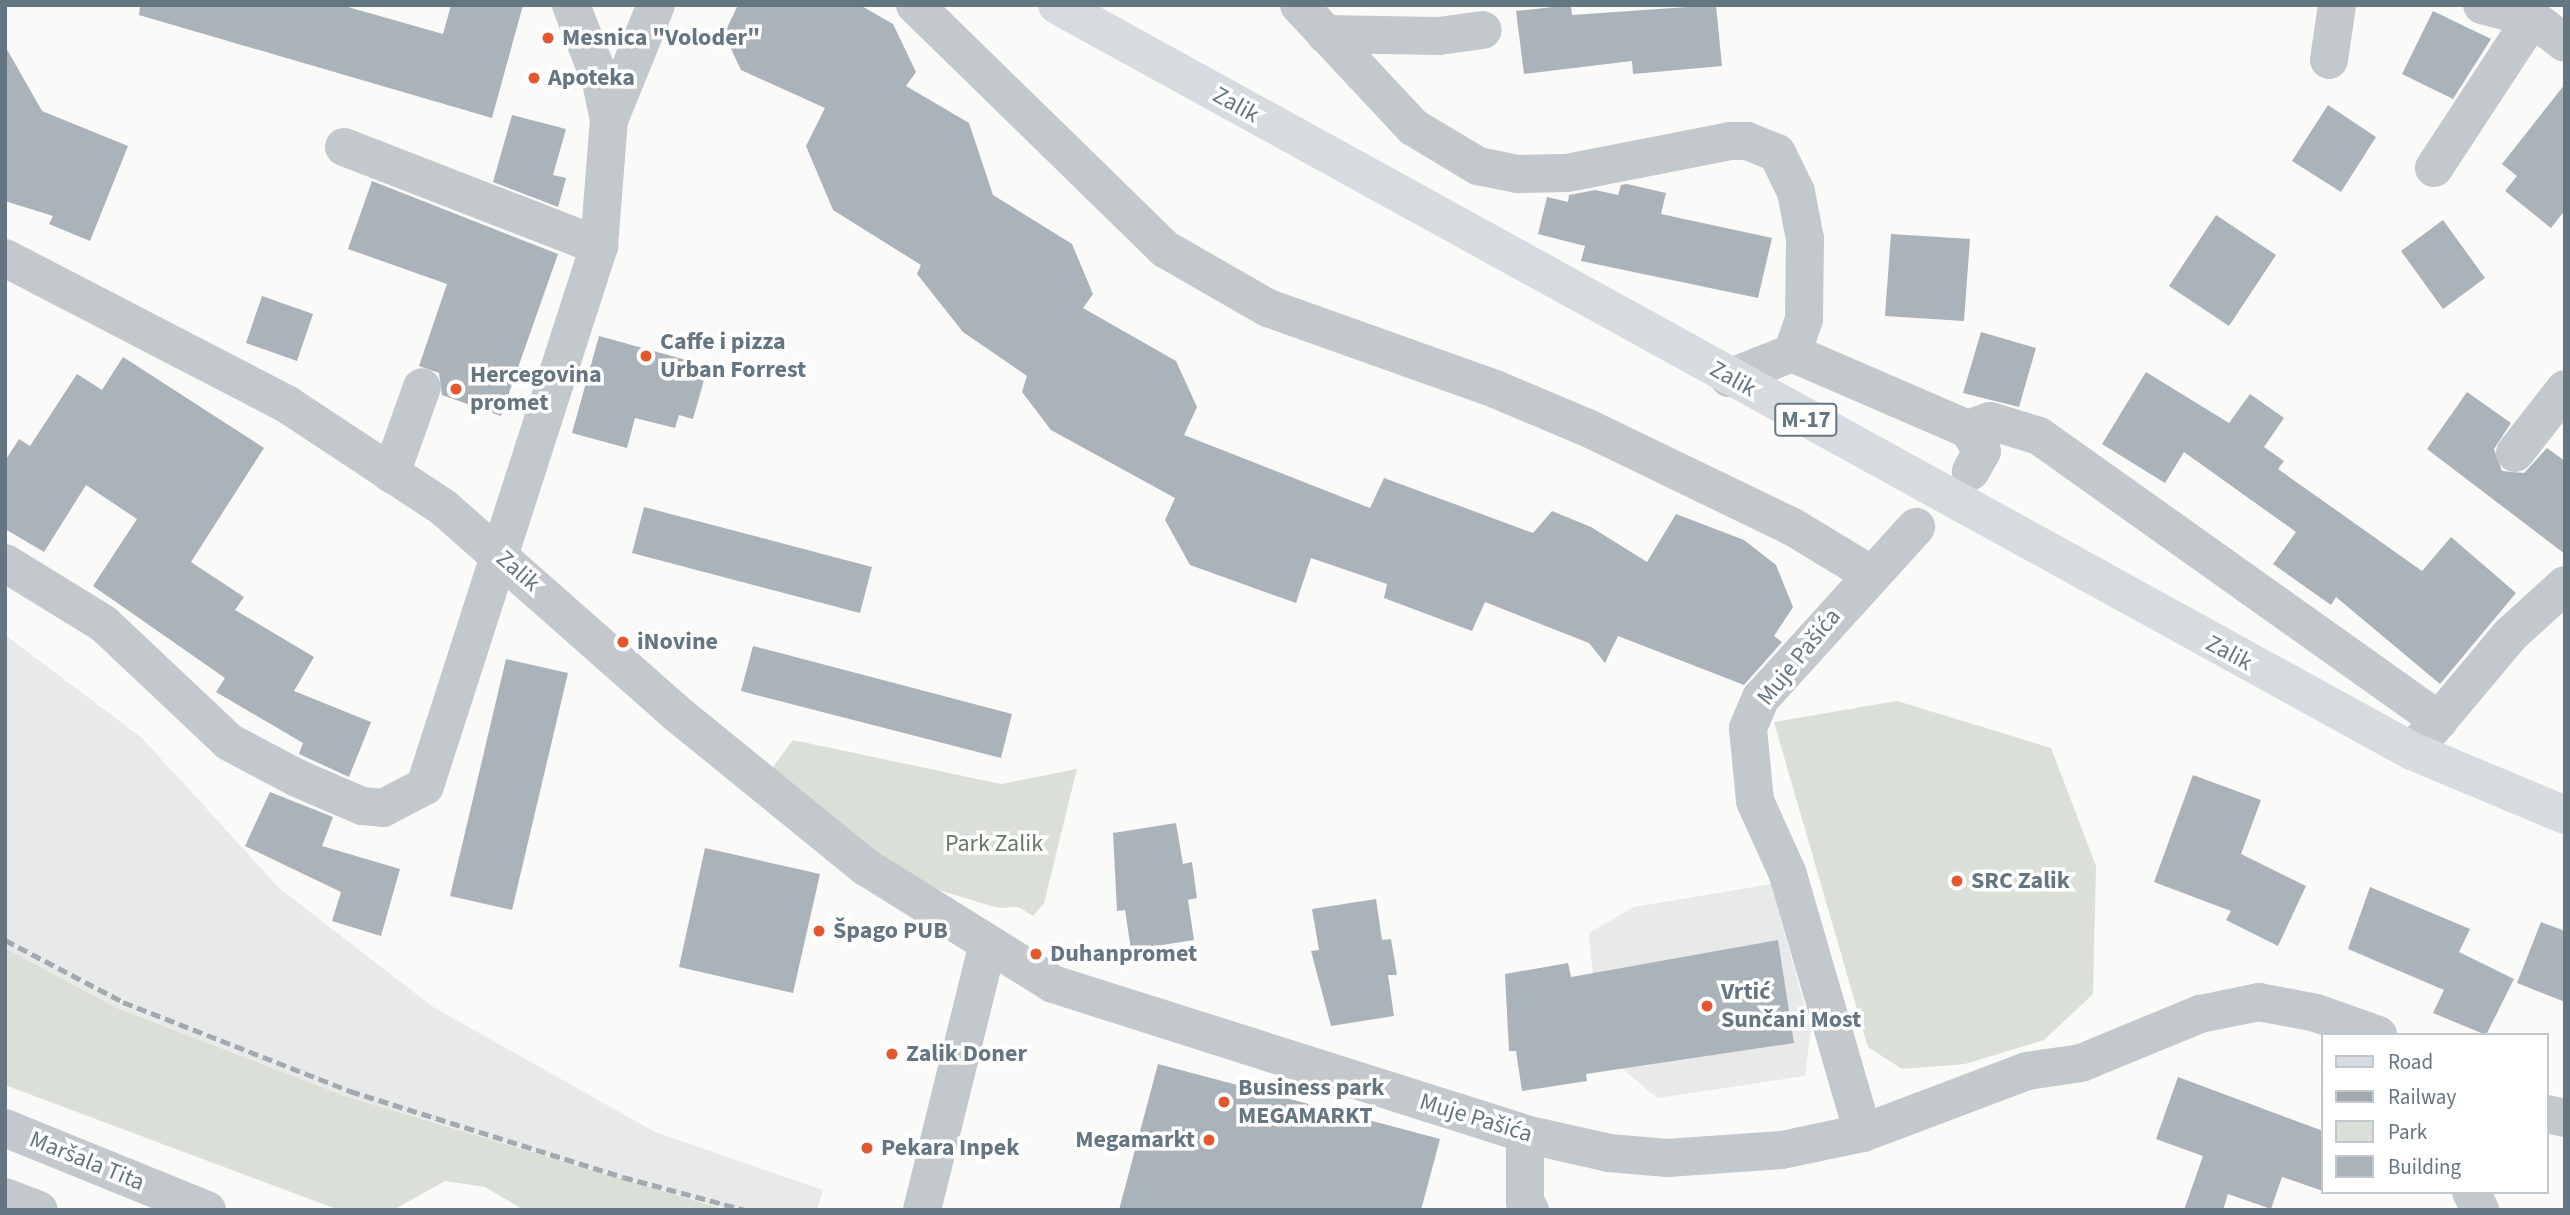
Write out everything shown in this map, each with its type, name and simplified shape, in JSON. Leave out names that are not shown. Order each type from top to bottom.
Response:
[{"type":"main road","name":"Zalik","points":[[1057,5],[1729,378],[2412,751],[2565,815]]},
{"type":"street","points":[[5,563],[104,624],[229,742],[362,806],[383,808],[425,786],[599,246],[609,120],[601,82],[571,5]]},
{"type":"street","points":[[609,120],[656,5]]},
{"type":"street","points":[[915,5],[1175,255],[1268,308],[1495,389],[1590,429],[1791,526],[1869,573]]},
{"type":"street","points":[[1299,5],[1413,127],[1478,166],[1518,174],[1567,173],[1730,141],[1747,141],[1777,153],[1796,192],[1805,239],[1804,319],[1792,353]]},
{"type":"street","points":[[2329,60],[2337,5]]},
{"type":"street","points":[[2482,5],[2532,18],[2565,43]]},
{"type":"street","points":[[2434,168],[2532,18]]},
{"type":"street","points":[[1325,34],[1439,36],[1483,30]]},
{"type":"street","points":[[344,147],[599,246]]},
{"type":"street","name":"Zalik","points":[[5,258],[266,393],[391,474],[498,554],[675,712],[866,867],[987,948]]},
{"type":"street","points":[[1729,378],[1792,353],[1968,429],[1982,451],[1972,471]]},
{"type":"street","points":[[391,474],[422,387]]},
{"type":"street","points":[[2515,453],[2565,389]]},
{"type":"street","points":[[1968,429],[1990,421],[2039,436],[2439,720]]},
{"type":"street","name":"Muje Pašića","points":[[1863,1133],[1787,872],[1755,802],[1748,728],[1761,698],[1869,573],[1916,527]]},
{"type":"street","points":[[2412,751],[2510,635],[2565,585]]},
{"type":"street","points":[[922,1210],[987,948]]},
{"type":"street","name":"Muje Pašića","points":[[987,948],[1053,984],[1525,1134],[1609,1153],[1667,1158],[1783,1150],[1863,1133],[2027,1071],[2081,1062],[2200,1014],[2259,1002],[2316,1013],[2372,1033]]},
{"type":"street","name":"Maršala Tita","points":[[5,1128],[207,1210]]},
{"type":"street","points":[[1525,1134],[1525,1202],[1530,1210]]},
{"type":"street","points":[[2472,1194],[2480,1210]]},
{"type":"street","points":[[5,1196],[39,1210]]},
{"type":"shaded area","points":[[5,635],[142,738],[279,888],[433,1007],[655,1132],[823,1190],[817,1210],[730,1210],[345,1096],[117,1008],[5,948]]},
{"type":"shaded area","points":[[1771,884],[1811,1029],[1805,1076],[1657,1098],[1600,1050],[1589,933],[1634,907]]},
{"type":"green space","name":"SRC Zalik","points":[[1897,701],[2051,748],[2096,866],[2093,994],[2044,1040],[1965,1064],[1902,1069],[1868,1047],[1774,722]]},
{"type":"green space","name":"Park Zalik","points":[[793,740],[1001,784],[1077,769],[1044,903],[1033,916],[1018,907],[998,908],[902,879],[767,775]]},
{"type":"green space","points":[[5,948],[117,1008],[345,1096],[727,1210],[524,1210],[485,1187],[445,1181],[393,1210],[339,1210],[5,1085]]},
{"type":"building","points":[[140,5],[341,5],[443,34],[451,5],[523,5],[492,118],[139,15]]},
{"type":"building","points":[[738,5],[860,5],[893,24],[916,72],[906,86],[969,123],[993,195],[1072,244],[1093,294],[1083,308],[1176,361],[1197,407],[1184,435],[1370,508],[1384,478],[1533,533],[1552,511],[1591,527],[1647,562],[1676,514],[1744,540],[1776,565],[1793,607],[1774,636],[1782,642],[1744,685],[1618,636],[1605,663],[1589,643],[1485,602],[1472,631],[1384,598],[1387,584],[1311,558],[1296,603],[1190,565],[1165,520],[1175,498],[1051,430],[1022,392],[1027,376],[963,332],[917,274],[921,265],[833,210],[806,146],[825,108],[741,70],[724,34]]},
{"type":"building","points":[[1571,5],[1572,15],[1716,5],[1722,66],[1633,74],[1632,61],[1524,74],[1516,11]]},
{"type":"building","points":[[2433,11],[2491,39],[2453,99],[2402,74]]},
{"type":"building","points":[[5,46],[42,111],[128,146],[90,241],[49,224],[53,216],[5,201]]},
{"type":"building","points":[[2565,84],[2565,210],[2551,228],[2505,191],[2517,176],[2502,164]]},
{"type":"building","points":[[2328,105],[2376,137],[2341,192],[2292,161]]},
{"type":"building","points":[[512,115],[566,129],[553,175],[566,178],[558,207],[493,182]]},
{"type":"building","points":[[372,181],[558,254],[501,416],[442,395],[439,373],[419,366],[447,284],[348,249]]},
{"type":"building","points":[[1621,185],[1666,193],[1661,214],[1772,238],[1758,298],[1581,261],[1585,246],[1538,234],[1547,197],[1568,202],[1569,195],[1595,190],[1618,195]]},
{"type":"building","points":[[2216,215],[2276,255],[2229,326],[2169,286]]},
{"type":"building","points":[[2443,220],[2485,278],[2443,309],[2401,251]]},
{"type":"building","points":[[1891,234],[1970,239],[1964,321],[1885,316]]},
{"type":"building","points":[[262,296],[313,314],[297,361],[246,343]]},
{"type":"building","points":[[1981,332],[2036,348],[2019,407],[1963,393]]},
{"type":"building","points":[[599,336],[708,366],[693,419],[679,415],[675,428],[635,418],[627,448],[572,433]]},
{"type":"building","points":[[123,357],[264,448],[191,562],[244,597],[235,610],[314,657],[294,691],[371,722],[349,777],[299,754],[303,743],[216,692],[225,678],[93,586],[137,519],[86,485],[44,552],[5,529],[5,461],[19,439],[30,446],[77,374],[102,390]]},
{"type":"building","points":[[2146,372],[2229,423],[2250,394],[2284,418],[2264,447],[2284,461],[2278,469],[2422,571],[2451,537],[2516,593],[2440,684],[2336,597],[2331,605],[2273,564],[2296,532],[2184,452],[2165,483],[2102,444]]},
{"type":"building","points":[[2467,392],[2511,423],[2494,449],[2502,471],[2524,473],[2547,448],[2565,461],[2565,554],[2427,449]]},
{"type":"building","points":[[644,507],[872,567],[860,613],[632,553]]},
{"type":"building","points":[[753,646],[1012,714],[1001,758],[741,691]]},
{"type":"building","points":[[506,659],[568,673],[512,910],[450,896]]},
{"type":"building","points":[[2193,775],[2261,800],[2241,854],[2306,886],[2278,946],[2226,920],[2231,911],[2154,882]]},
{"type":"building","points":[[270,792],[333,817],[322,846],[400,869],[381,936],[332,921],[341,892],[245,846]]},
{"type":"building","points":[[1176,823],[1183,864],[1192,862],[1197,898],[1188,900],[1194,940],[1131,950],[1125,910],[1117,911],[1113,833]]},
{"type":"building","points":[[705,848],[820,874],[793,993],[679,967]]},
{"type":"building","points":[[2370,887],[2470,929],[2459,952],[2514,979],[2487,1033],[2481,1033],[2433,1013],[2444,990],[2348,949]]},
{"type":"building","points":[[1376,899],[1382,940],[1391,939],[1397,975],[1388,975],[1394,1016],[1331,1026],[1311,951],[1319,950],[1312,909]]},
{"type":"building","points":[[2541,922],[2565,931],[2565,1002],[2517,983]]},
{"type":"building","points":[[1778,940],[1794,1043],[1586,1074],[1587,1081],[1522,1091],[1516,1051],[1509,1051],[1505,974],[1568,963],[1571,977]]},
{"type":"building","name":"Business park MEGAMARKT","points":[[1158,1064],[1440,1139],[1421,1210],[1119,1210]]},
{"type":"building","points":[[2178,1077],[2322,1131],[2322,1191],[2282,1177],[2271,1209],[2228,1194],[2223,1210],[2184,1210],[2203,1156],[2156,1139]]},
{"type":"railway","points":[[5,940],[123,1002],[350,1091],[623,1177],[745,1210]]},
{"type":"place","name":"Mesnica \"Voloder\"","points":[[548,38]]},
{"type":"place","name":"Apoteka","points":[[534,78]]},
{"type":"place","name":"Caffe i pizza Urban Forrest","points":[[646,356]]},
{"type":"place","name":"Hercegovina promet","points":[[456,389]]},
{"type":"place","name":"iNovine","points":[[623,642]]},
{"type":"place","name":"SRC Zalik","points":[[1957,881]]},
{"type":"place","name":"Špago PUB","points":[[819,931]]},
{"type":"place","name":"Duhanpromet","points":[[1036,954]]},
{"type":"place","name":"Vrtić Sunčani Most","points":[[1707,1006]]},
{"type":"place","name":"Zalik Doner","points":[[892,1054]]},
{"type":"place","name":"Business park MEGAMARKT","points":[[1224,1102]]},
{"type":"place","name":"Megamarkt","points":[[1209,1140]]},
{"type":"place","name":"Pekara Inpek","points":[[867,1148]]}]
